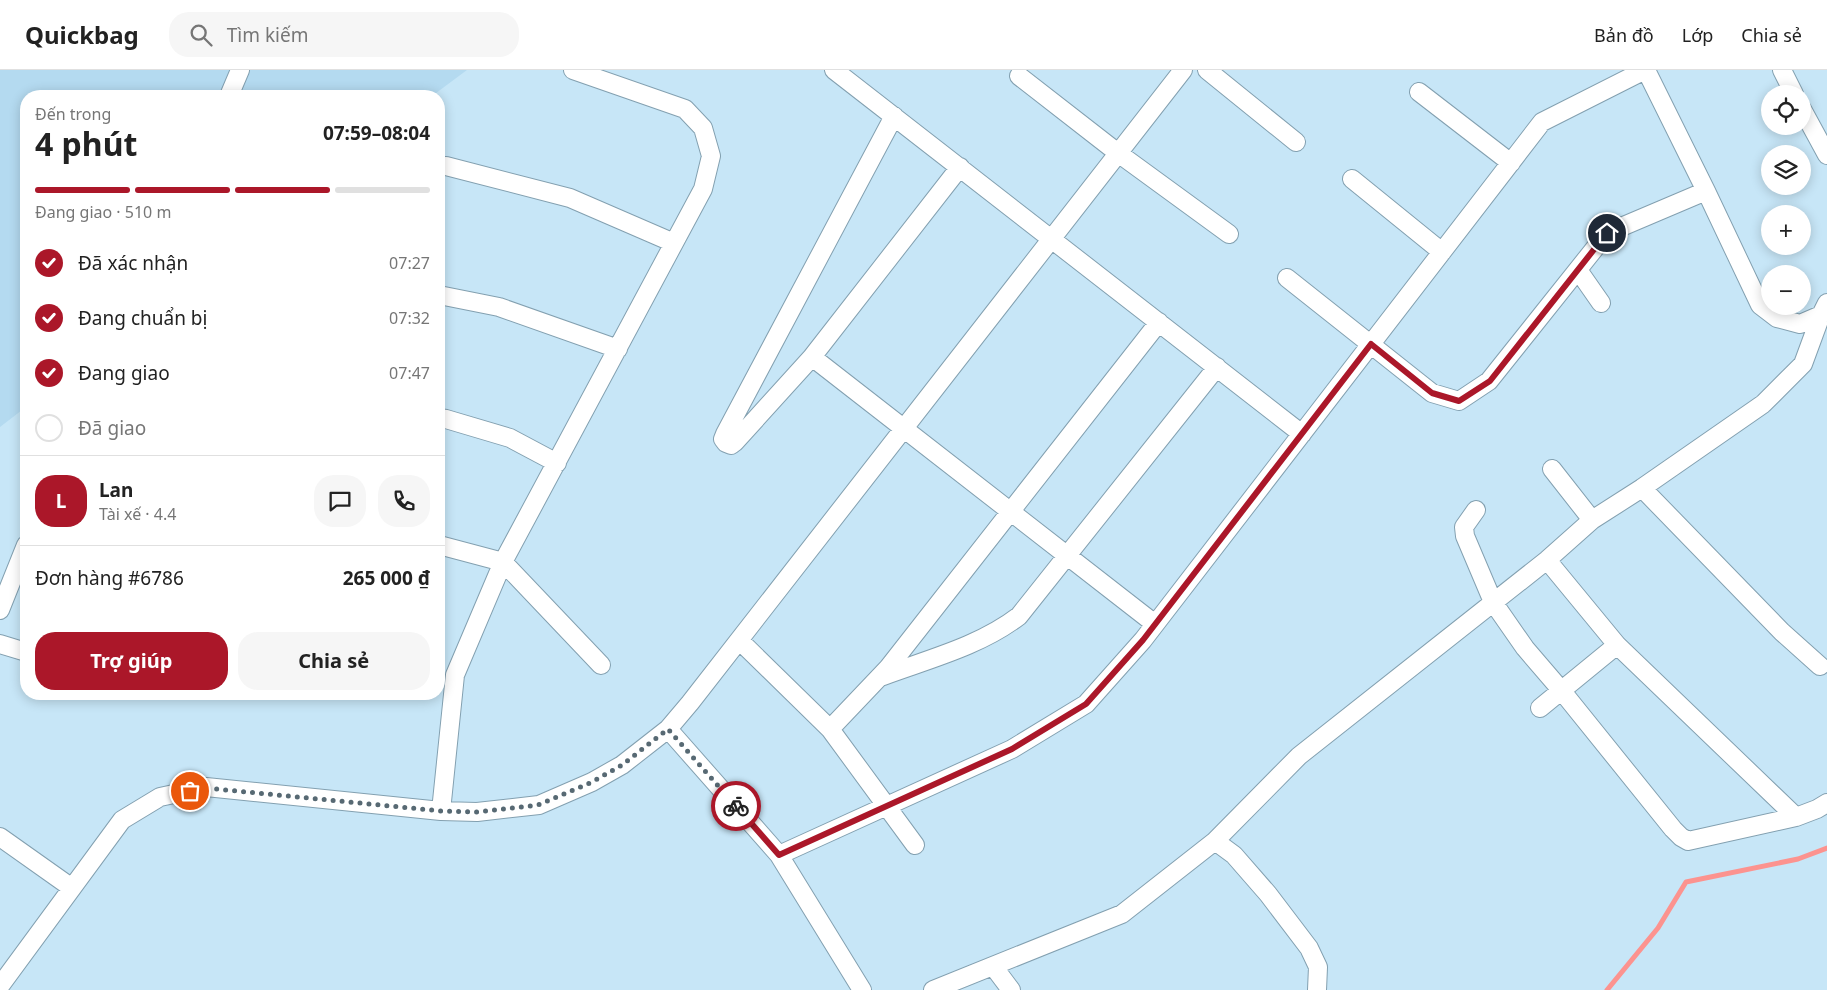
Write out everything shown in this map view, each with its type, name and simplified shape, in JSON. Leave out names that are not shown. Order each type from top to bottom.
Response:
[{"type":"street","points":[[231,90],[240,70]]},
{"type":"street","points":[[441,811],[447,674],[503,562],[703,190],[711,156],[703,128],[685,110],[573,70]]},
{"type":"street","points":[[834,70],[1302,434]]},
{"type":"street","points":[[0,986],[122,820],[160,797],[206,788],[441,811],[477,812],[538,805],[592,782],[622,765],[668,729],[1183,70]]},
{"type":"street","points":[[1207,70],[1296,142]]},
{"type":"street","points":[[779,855],[1012,749],[1086,704],[1155,624],[1542,122],[1646,70],[1760,305],[1777,318],[1800,324],[1824,309]]},
{"type":"street","points":[[1782,70],[1790,85]]},
{"type":"street","points":[[1019,76],[1118,153],[1229,234]]},
{"type":"street","points":[[1419,92],[1511,162]]},
{"type":"street","points":[[894,116],[725,434],[724,440],[726,443],[731,445],[735,442],[812,356],[960,168]]},
{"type":"street","points":[[1811,126],[1827,155]]},
{"type":"street","points":[[446,166],[570,198],[674,243]]},
{"type":"street","points":[[1352,179],[1442,252]]},
{"type":"street","points":[[1287,278],[1432,393],[1459,401],[1490,381],[1607,233],[1706,191]]},
{"type":"street","points":[[1578,270],[1601,304]]},
{"type":"street","points":[[445,296],[499,307],[618,349]]},
{"type":"street","points":[[932,990],[1122,914],[1215,840],[1299,756],[1547,560],[1592,520],[1764,404],[1803,364],[1824,309]]},
{"type":"street","points":[[830,729],[880,677],[1159,322]]},
{"type":"street","points":[[812,356],[1155,624]]},
{"type":"street","points":[[880,677],[983,639],[1001,630],[1019,616],[1217,367]]},
{"type":"street","points":[[445,419],[510,438],[557,463]]},
{"type":"street","points":[[1552,469],[1592,520]]},
{"type":"street","points":[[1642,488],[1782,632],[1820,666]]},
{"type":"street","points":[[1476,510],[1464,527],[1465,536],[1493,602],[1524,648],[1561,690],[1673,829],[1688,841],[1796,816],[1817,809],[1827,803]]},
{"type":"street","points":[[445,547],[503,562],[601,664]]},
{"type":"street","points":[[0,610],[20,560]]},
{"type":"street","points":[[1547,560],[1616,645],[1796,816]]},
{"type":"street","points":[[739,640],[830,729],[915,845]]},
{"type":"street","points":[[0,644],[20,650]]},
{"type":"street","points":[[1540,708],[1616,645]]},
{"type":"street","points":[[668,729],[779,855],[862,990]]},
{"type":"street","points":[[0,836],[72,888]]},
{"type":"street","points":[[1215,840],[1234,855],[1268,894],[1309,948],[1318,967],[1318,990]]},
{"type":"street","points":[[993,966],[1011,990]]},
{"type":"shaded area","points":[[0,70],[467,70],[440,90],[20,90],[20,412],[0,427]]},
{"type":"waterway","points":[[1607,990],[1658,928],[1686,882],[1798,859],[1827,848]]},
{"type":"way so far","points":[[190,791],[206,788],[441,811],[477,812],[538,805],[592,782],[622,765],[668,729],[736,806]]},
{"type":"route","points":[[736,806],[779,855],[1012,749],[1086,704],[1143,640],[1371,344],[1432,393],[1459,401],[1490,381],[1607,233]]}]
